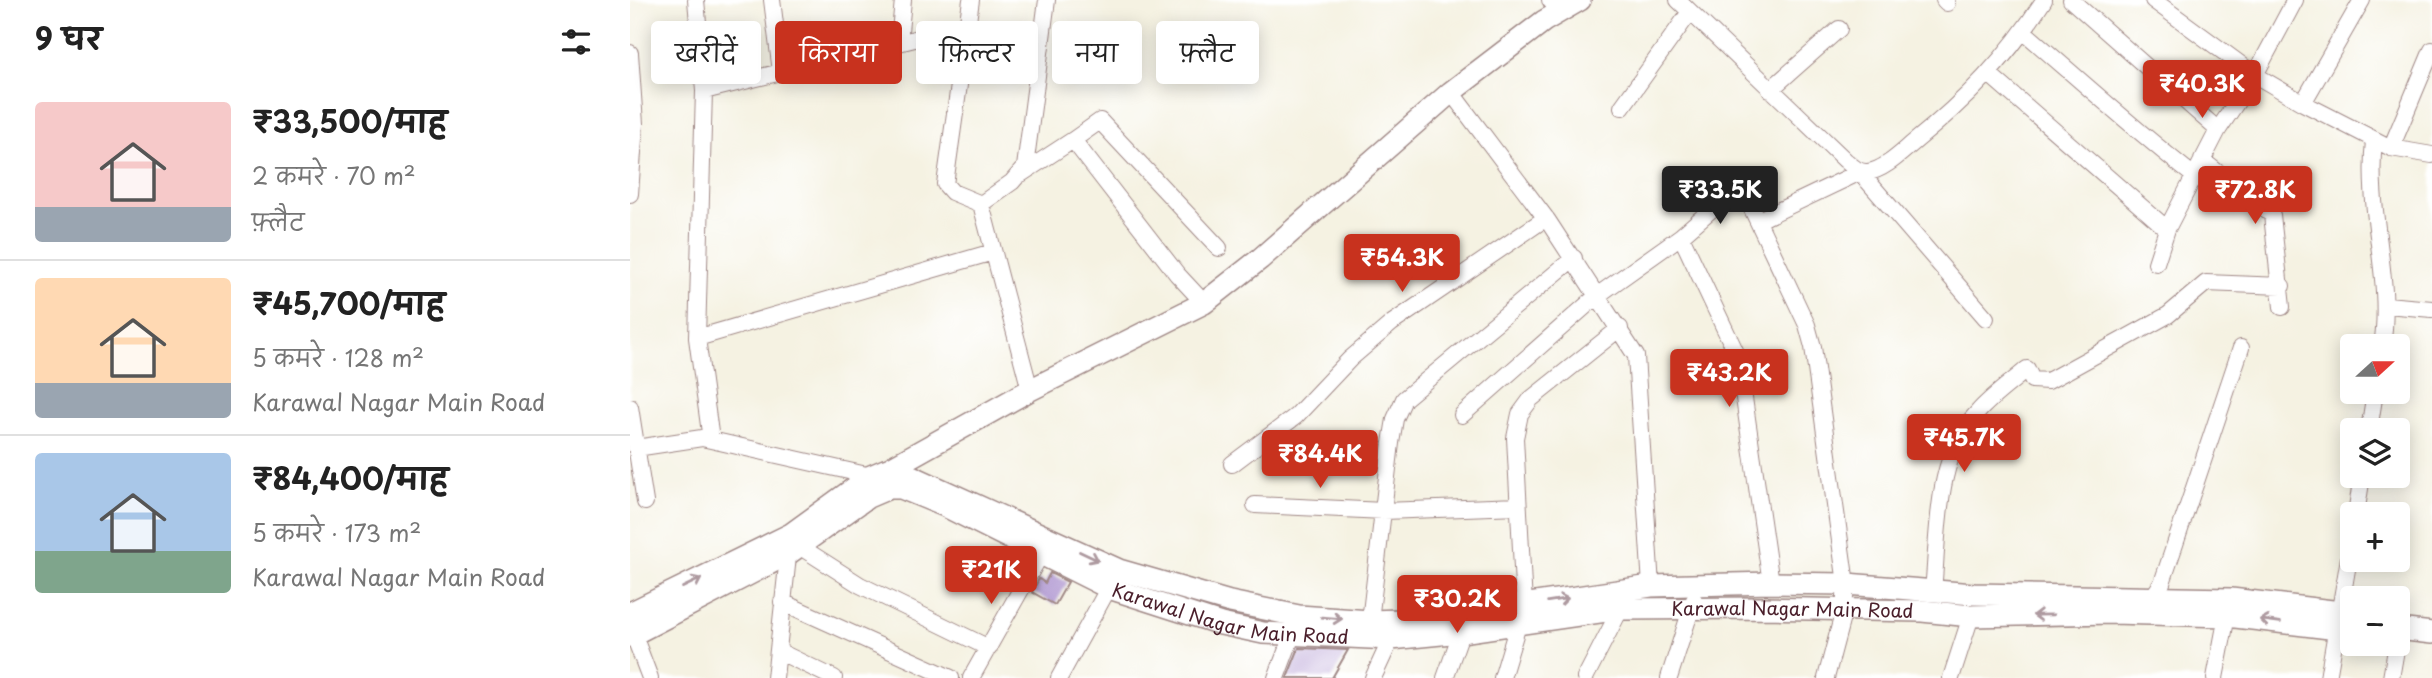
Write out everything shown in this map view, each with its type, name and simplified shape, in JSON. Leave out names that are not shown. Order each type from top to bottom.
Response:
[{"type":"street","points":[[696,0],[704,91],[697,338],[711,440]]},
{"type":"street","points":[[772,0],[775,24]]},
{"type":"street","points":[[901,21],[903,0]]},
{"type":"street","points":[[968,21],[971,0]]},
{"type":"street","points":[[1021,174],[1027,159],[1046,0]]},
{"type":"street","points":[[650,678],[631,632],[792,545],[881,481],[1030,390],[1204,303],[1260,259],[1555,5],[1580,0]]},
{"type":"street","points":[[1678,0],[1770,90],[1860,172],[1986,317]]},
{"type":"street","points":[[1759,220],[1860,172],[1878,169],[1906,149],[1969,96],[2023,31],[2044,0]]},
{"type":"street","points":[[2071,0],[2218,130]]},
{"type":"street","points":[[2153,0],[2255,75],[2303,103],[2391,148],[2432,155]]},
{"type":"street","points":[[2156,263],[2167,229],[2202,160],[2218,130],[2255,75],[2295,0]]},
{"type":"street","points":[[2303,103],[2362,0]]},
{"type":"street","points":[[1622,107],[1690,12]]},
{"type":"street","points":[[1770,90],[1839,29]]},
{"type":"street","points":[[2023,31],[2125,117],[2152,144],[2194,176]]},
{"type":"street","points":[[2391,148],[2432,50]]},
{"type":"street","points":[[630,53],[630,194]]},
{"type":"street","points":[[704,91],[775,73]]},
{"type":"street","points":[[1989,74],[2167,229]]},
{"type":"street","points":[[958,84],[944,177],[948,189],[981,204]]},
{"type":"street","points":[[1451,92],[1574,258],[1620,328],[1636,356],[1640,373],[1641,587],[1620,609],[1585,678]]},
{"type":"street","points":[[981,204],[1095,122],[1103,123],[1139,166],[1219,248]]},
{"type":"street","points":[[1073,139],[1177,274],[1204,303]]},
{"type":"street","points":[[2374,141],[2372,208],[2386,305],[2383,334]]},
{"type":"street","points":[[2202,160],[2272,215],[2282,286],[2282,307]]},
{"type":"street","points":[[1462,415],[1598,295],[1681,236],[1721,201],[1743,190],[1811,336],[1846,584],[1844,610],[1826,678]]},
{"type":"street","points":[[981,204],[1030,390]]},
{"type":"street","points":[[1232,464],[1296,416],[1350,359],[1392,323],[1546,218]]},
{"type":"street","points":[[1681,236],[1738,357],[1771,583]]},
{"type":"street","points":[[697,338],[993,252]]},
{"type":"street","points":[[1370,621],[1393,431],[1404,399],[1574,258]]},
{"type":"street","points":[[1933,592],[1945,473],[1957,442],[1986,404],[2027,369],[2032,380],[2048,381],[2168,315],[2206,283],[2282,286]]},
{"type":"street","points":[[2386,305],[2432,309]]},
{"type":"street","points":[[1502,678],[1521,614],[1515,438],[1520,414],[1531,399],[1620,328]]},
{"type":"street","points":[[2152,598],[2162,583],[2241,348]]},
{"type":"street","points":[[630,407],[645,502]]},
{"type":"street","points":[[636,448],[693,438],[711,440],[881,481]]},
{"type":"street","name":"Karawal Nagar Main Road","points":[[881,481],[896,469],[941,488],[1114,579]]},
{"type":"street","name":"Karawal Nagar Main Road","points":[[881,481],[945,506],[1042,552],[1114,579],[1230,603],[1296,625],[1392,629],[1464,623],[1521,614],[1641,587],[1771,583],[1846,584],[1933,592],[2152,598],[2340,620]]},
{"type":"street","points":[[1255,505],[1384,511],[1518,506]]},
{"type":"street","points":[[775,678],[782,602],[792,545]]},
{"type":"street","points":[[630,612],[792,545]]},
{"type":"street","points":[[792,545],[860,585],[989,648]]},
{"type":"street","points":[[971,678],[1042,552]]},
{"type":"street","points":[[1062,677],[1114,579]]},
{"type":"street","points":[[1669,678],[1698,587]]},
{"type":"street","points":[[782,602],[951,678]]},
{"type":"street","points":[[2215,678],[2229,608]]},
{"type":"street","name":"Karawal Nagar Main Road","points":[[1521,614],[1620,609],[1922,611],[1972,616],[2229,608]]},
{"type":"street","points":[[1951,678],[1972,616]]},
{"type":"street","name":"Karawal Nagar Main Road","points":[[1296,625],[1370,621],[1392,629]]},
{"type":"street","points":[[1444,678],[1464,623]]},
{"type":"street","points":[[1276,678],[1296,625]]},
{"type":"street","points":[[1373,678],[1392,629]]},
{"type":"street","points":[[2410,634],[2432,633]]},
{"type":"street","points":[[2328,678],[2340,640]]},
{"type":"street","points":[[778,651],[834,678]]},
{"type":"street","points":[[2391,678],[2395,656]]},
{"type":"building","points":[[1050,573],[1068,582],[1055,605],[1032,592],[1039,579],[1045,583]]},
{"type":"building","points":[[1299,648],[1348,650],[1332,678],[1287,678]]}]
